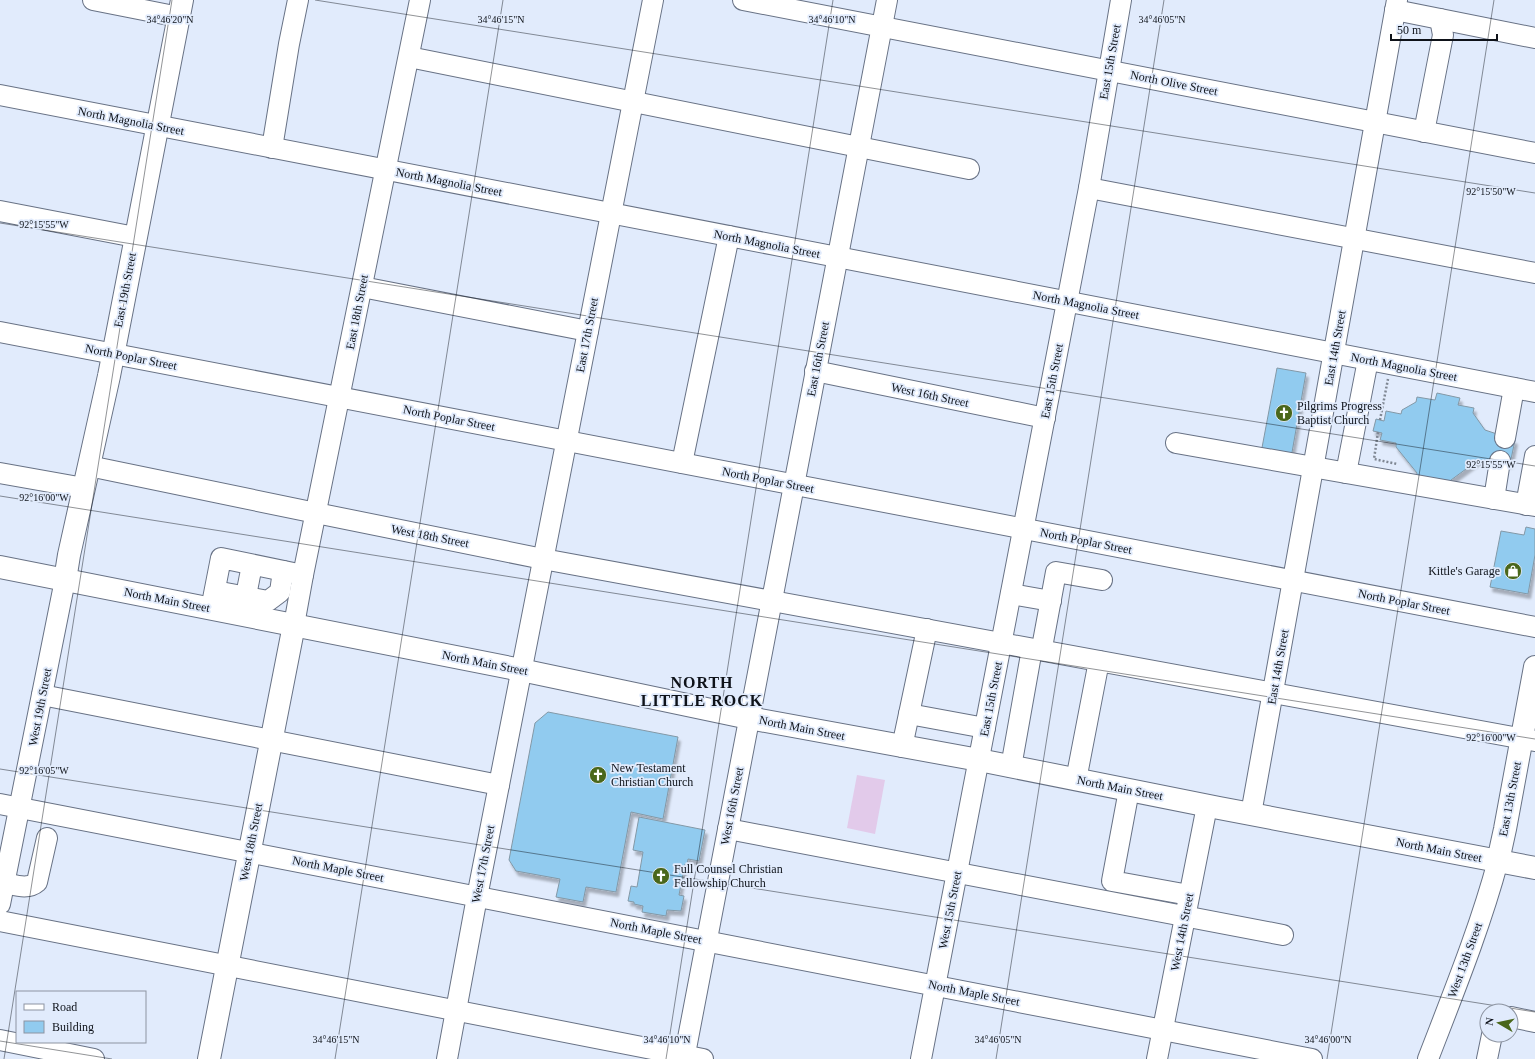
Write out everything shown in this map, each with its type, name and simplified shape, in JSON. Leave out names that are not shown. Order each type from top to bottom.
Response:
[{"type":"main road","name":"East 19th Street","points":[[65,580],[69,555],[113,354],[181,9]]},
{"type":"main road","name":"North Main Street","points":[[0,567],[65,580],[213,600],[244,606],[294,625],[521,670],[749,718],[979,760],[1207,806],[1535,868]]},
{"type":"main road","name":"West 18th Street","points":[[209,1059],[294,625]]},
{"type":"main road","name":"East 13th Street","points":[[1498,861],[1528,740],[1535,667]]},
{"type":"street","points":[[93,0],[181,9]]},
{"type":"street","points":[[272,148],[289,44],[298,0]]},
{"type":"street","name":"East 18th Street","points":[[294,625],[420,0]]},
{"type":"street","name":"East 17th Street","points":[[521,670],[654,0]]},
{"type":"street","name":"North Olive Street","points":[[743,0],[1535,153]]},
{"type":"street","name":"East 16th Street","points":[[749,718],[887,0]]},
{"type":"street","name":"East 15th Street","points":[[979,760],[1090,188],[1121,0]]},
{"type":"street","points":[[1396,5],[1440,19],[1535,38]]},
{"type":"street","name":"East 14th Street","points":[[1251,814],[1274,693],[1396,5]]},
{"type":"street","points":[[1424,132],[1443,35],[1440,19]]},
{"type":"street","points":[[409,56],[969,169]]},
{"type":"street","name":"North Magnolia Street","points":[[0,95],[1535,392]]},
{"type":"street","points":[[1090,188],[1535,273]]},
{"type":"street","points":[[0,211],[135,237]]},
{"type":"street","points":[[682,463],[729,236]]},
{"type":"street","points":[[362,287],[588,331]]},
{"type":"street","name":"North Poplar Street","points":[[0,332],[1535,627]]},
{"type":"street","points":[[1346,473],[1368,360]]},
{"type":"street","name":"West 16th Street","points":[[816,371],[1045,418]]},
{"type":"street","points":[[1505,438],[1514,388]]},
{"type":"street","points":[[1176,443],[1530,506],[1535,456]]},
{"type":"street","points":[[1494,499],[1500,461]]},
{"type":"street","name":"West 18th Street","points":[[89,466],[316,514],[543,559],[927,630],[1002,643],[1038,646],[1099,661],[1528,740]]},
{"type":"street","points":[[0,473],[84,488]]},
{"type":"street","points":[[213,600],[220,558],[303,575]]},
{"type":"street","points":[[252,565],[244,606],[268,601],[280,592],[283,571]]},
{"type":"street","points":[[1011,767],[1038,646],[1051,601],[1056,572],[1102,580]]},
{"type":"street","name":"West 19th Street","points":[[0,904],[65,580]]},
{"type":"street","points":[[1011,594],[1051,601]]},
{"type":"street","points":[[902,747],[927,630]]},
{"type":"street","points":[[1076,780],[1099,661]]},
{"type":"street","name":"West 17th Street","points":[[447,1059],[521,670]]},
{"type":"street","points":[[42,695],[499,785]]},
{"type":"street","points":[[909,714],[985,728]]},
{"type":"street","name":"West 16th Street","points":[[691,1058],[707,941],[749,718]]},
{"type":"street","name":"West 15th Street","points":[[921,1059],[979,760]]},
{"type":"street","points":[[1129,790],[1112,881],[1189,896]]},
{"type":"street","name":"North Maple Street","points":[[0,804],[1312,1059]]},
{"type":"street","name":"West 14th Street","points":[[1157,1059],[1207,806]]},
{"type":"street","points":[[728,828],[1283,935]]},
{"type":"street","points":[[4,883],[24,887],[33,886],[37,882],[47,838]]},
{"type":"street","name":"West 13th Street","points":[[1428,1059],[1464,964],[1492,884],[1498,861]]},
{"type":"street","points":[[0,921],[456,1010],[691,1058]]},
{"type":"street","points":[[1519,1019],[1535,1022]]},
{"type":"street","points":[[0,1040],[94,1059]]},
{"type":"street","points":[[1487,1059],[1490,1043]]},
{"type":"shaded area","points":[[857,775],[885,780],[875,834],[847,828]]},
{"type":"building","name":"Pilgrims Progress Baptist Church","points":[[1277,368],[1306,373],[1291,458],[1261,453]]},
{"type":"building","points":[[1437,393],[1460,398],[1458,405],[1474,408],[1473,413],[1485,430],[1515,440],[1510,464],[1493,460],[1493,464],[1477,461],[1451,480],[1450,484],[1416,478],[1417,473],[1396,447],[1396,443],[1380,440],[1382,433],[1373,431],[1376,419],[1384,421],[1386,411],[1401,414],[1402,410],[1416,402],[1417,397],[1435,400]]},
{"type":"building","name":"Kittle's Garage","points":[[1526,527],[1535,529],[1535,555],[1528,594],[1490,587],[1501,531],[1524,535]]},
{"type":"building","name":"New Testament Christian Church","points":[[548,712],[678,737],[663,819],[631,812],[616,892],[586,887],[583,902],[556,897],[560,879],[516,871],[509,860],[535,723]]},
{"type":"building","name":"Full Counsel Christian Fellowship Church","points":[[639,817],[705,830],[699,861],[688,859],[687,865],[685,864],[679,895],[684,896],[681,911],[667,910],[666,916],[642,912],[643,906],[628,901],[631,886],[637,887],[643,852],[633,850]]},
{"type":"place","name":"Pilgrims Progress Baptist Church","points":[[1284,413]]},
{"type":"place","name":"Kittle's Garage","points":[[1513,571]]},
{"type":"place","name":"New Testament Christian Church","points":[[598,775]]},
{"type":"place","name":"Full Counsel Christian Fellowship Church","points":[[661,876]]},
{"type":"district","name":"NORTH LITTLE ROCK","points":[[702,691]]}]
